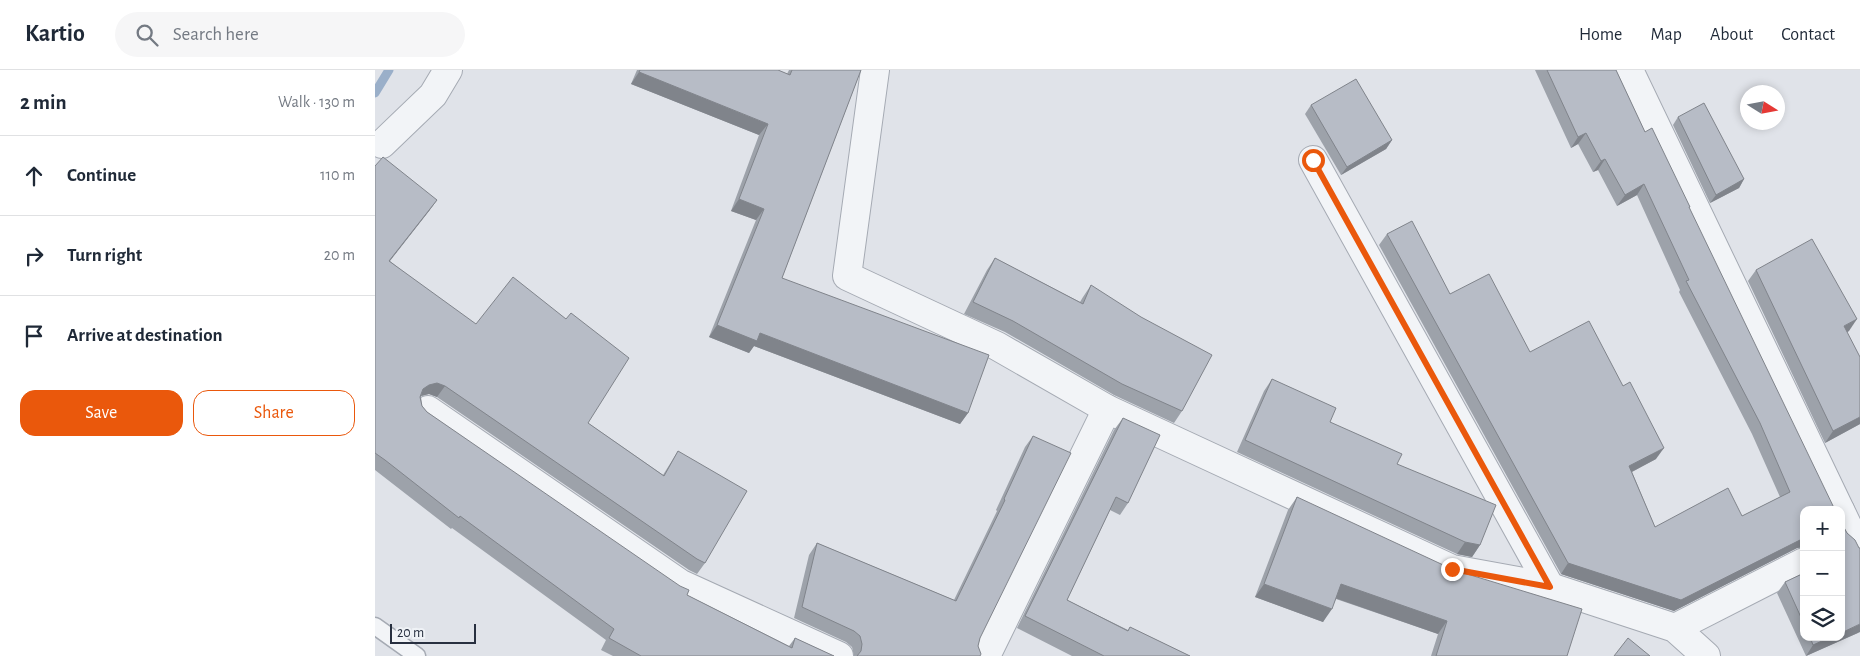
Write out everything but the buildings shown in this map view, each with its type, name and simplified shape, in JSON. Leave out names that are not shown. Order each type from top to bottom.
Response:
[{"type":"street","points":[[382,144],[433,95],[448,70]]},
{"type":"street","points":[[875,70],[847,276],[997,346],[1107,408],[1452,569],[1550,587],[1675,628],[1706,656]]},
{"type":"street","points":[[1629,70],[1839,506]]},
{"type":"street","points":[[1313,160],[1550,587]]},
{"type":"street","points":[[986,656],[1107,408]]},
{"type":"street","points":[[428,410],[681,584],[839,656]]},
{"type":"street","points":[[1845,522],[1851,538]]},
{"type":"street","points":[[1675,628],[1800,564]]},
{"type":"lane","points":[[375,626],[417,656]]},
{"type":"waterway","points":[[375,93],[389,70]]},
{"type":"route","points":[[1313,160],[1550,587],[1452,569]]}]
